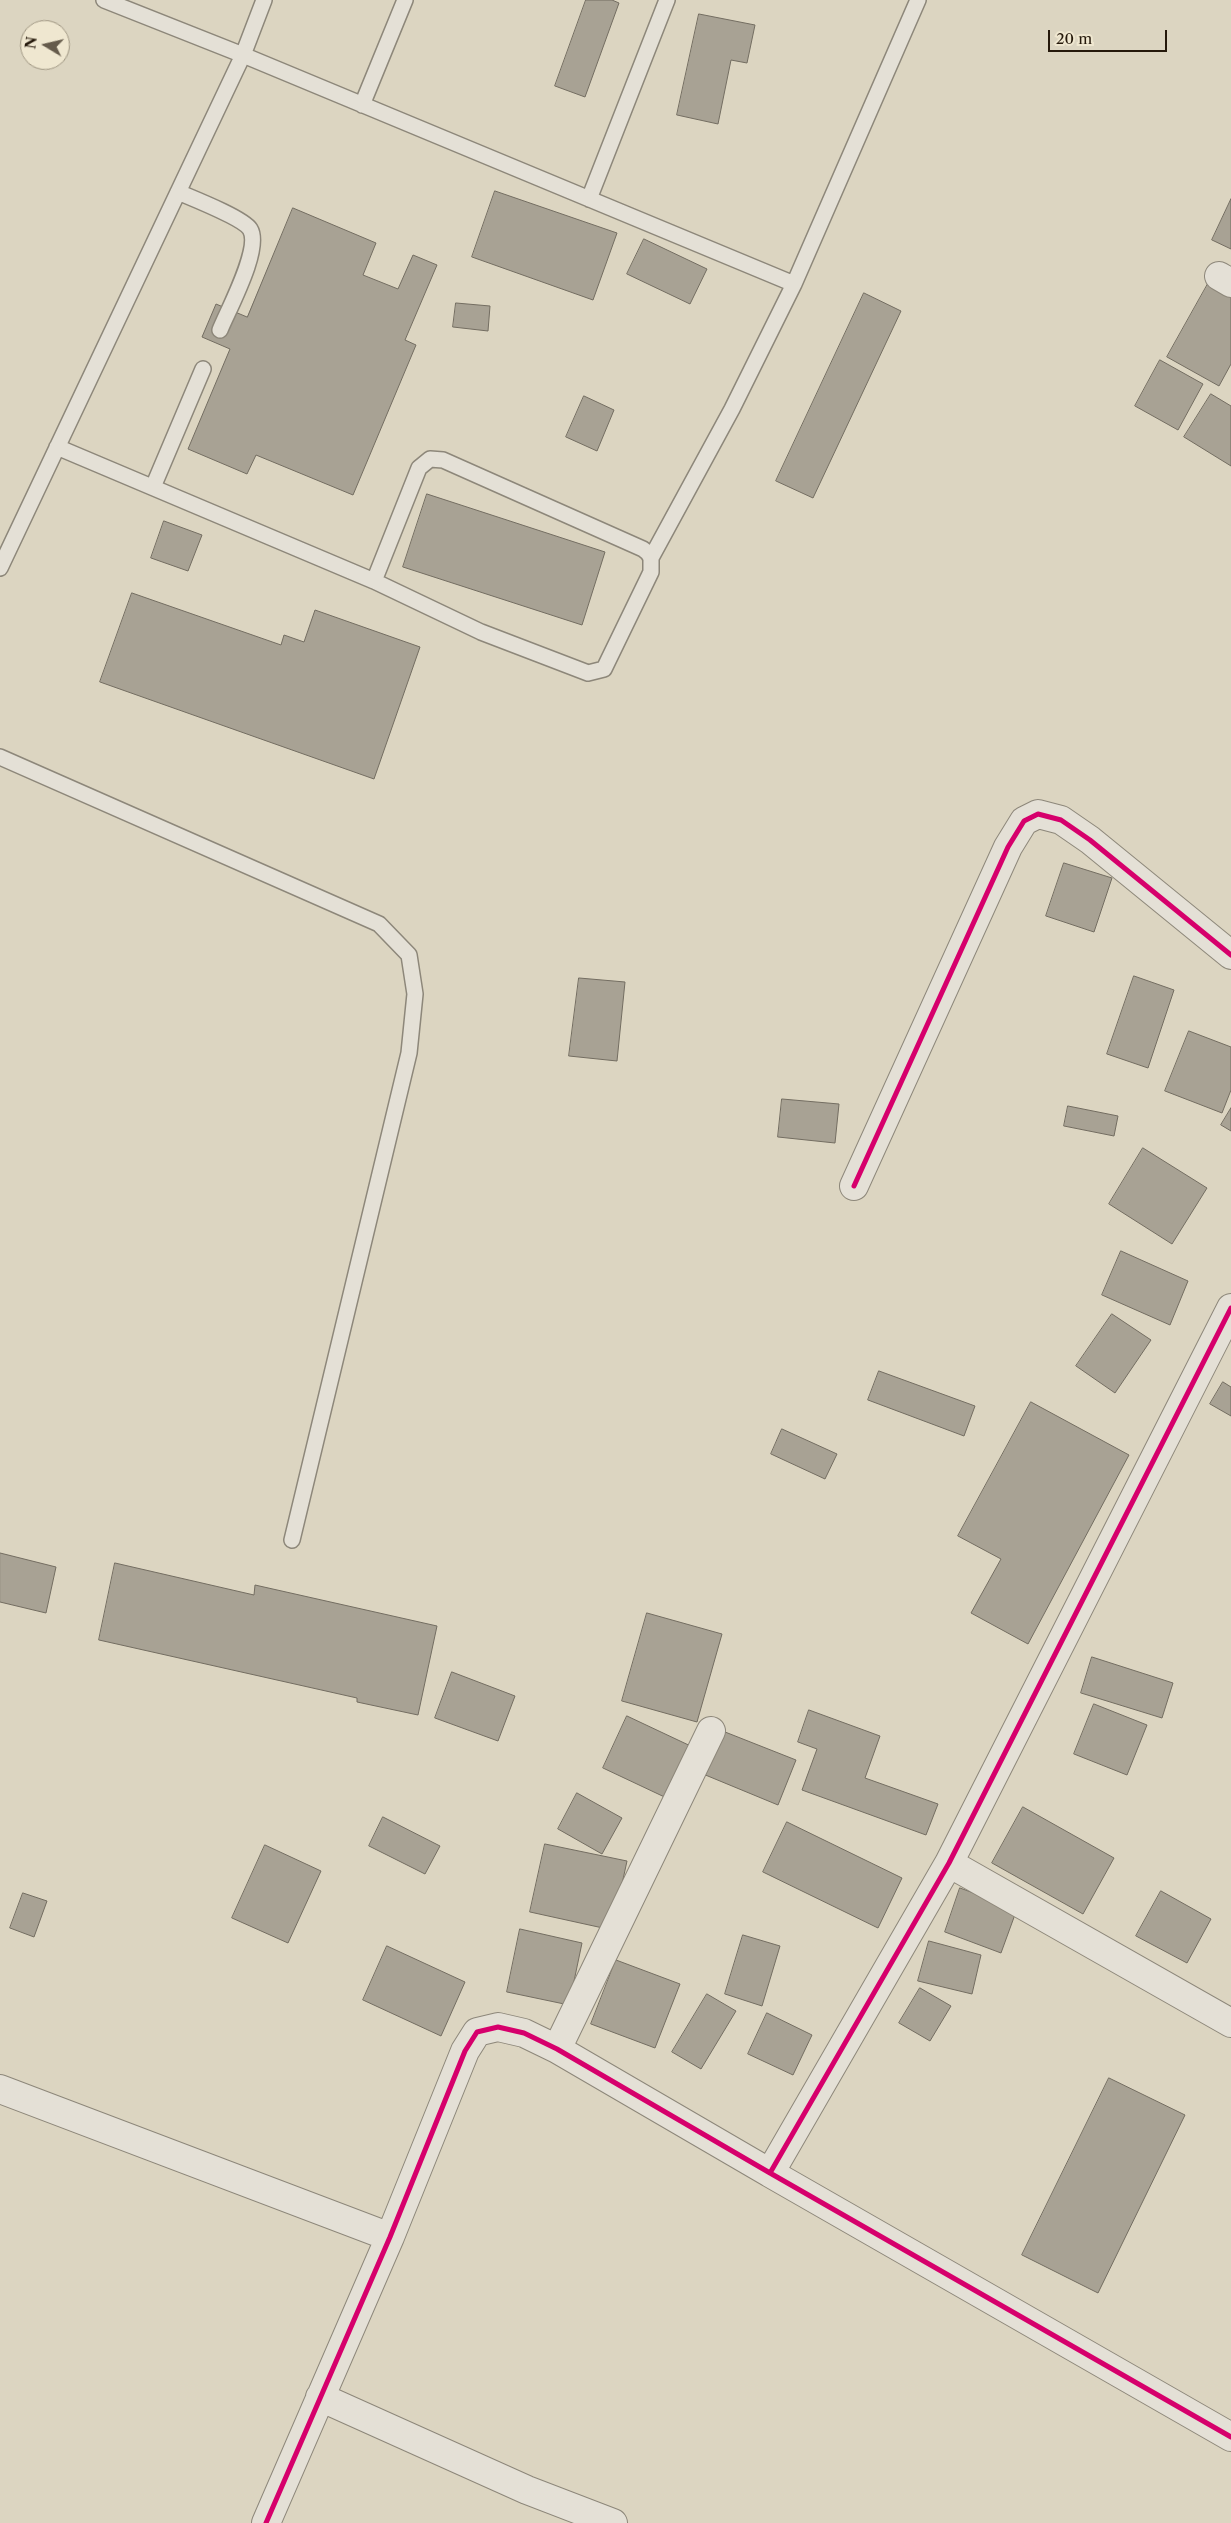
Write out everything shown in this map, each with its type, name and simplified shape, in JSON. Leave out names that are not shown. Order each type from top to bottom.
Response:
[{"type":"street","points":[[854,1186],[1008,847],[1024,821],[1038,814],[1061,820],[1090,840],[1231,955]]},
{"type":"street","points":[[770,2173],[949,1863],[1231,1308]]},
{"type":"street","points":[[557,2049],[711,1731]]},
{"type":"street","points":[[949,1863],[1231,2023]]},
{"type":"street","points":[[266,2523],[390,2237],[465,2051],[478,2032],[498,2027],[524,2033],[557,2049],[1231,2437]]},
{"type":"street","points":[[0,2089],[390,2237]]},
{"type":"street","points":[[320,2398],[528,2490],[614,2523]]},
{"type":"lane","points":[[104,0],[243,55],[794,284]]},
{"type":"lane","points":[[0,568],[243,55],[264,0]]},
{"type":"lane","points":[[362,105],[405,0]]},
{"type":"lane","points":[[589,199],[667,0]]},
{"type":"lane","points":[[57,447],[374,581],[481,632],[593,673],[607,666],[651,572],[651,558],[732,409],[794,284],[918,0]]},
{"type":"lane","points":[[178,192],[239,220],[250,229],[254,242],[250,258],[220,330]]},
{"type":"lane","points":[[153,488],[203,369]]},
{"type":"lane","points":[[374,581],[419,468],[430,459],[443,460],[634,545],[648,553],[651,558]]},
{"type":"lane","points":[[0,757],[378,924],[409,955],[416,994],[409,1053],[292,1540]]},
{"type":"building","points":[[586,0],[612,0],[619,3],[585,97],[555,86]]},
{"type":"building","points":[[699,14],[755,25],[747,63],[731,60],[718,124],[677,115]]},
{"type":"building","points":[[495,191],[617,233],[593,300],[472,257]]},
{"type":"building","points":[[1231,199],[1231,249],[1212,240]]},
{"type":"building","points":[[293,208],[376,243],[363,275],[398,289],[413,255],[437,265],[405,340],[416,345],[353,495],[256,455],[247,474],[188,449],[230,349],[202,337],[216,304],[247,317]]},
{"type":"building","points":[[644,239],[707,269],[690,304],[627,274]]},
{"type":"building","points":[[1209,282],[1231,294],[1231,364],[1219,386],[1167,357]]},
{"type":"building","points":[[864,293],[901,311],[813,498],[776,481]]},
{"type":"building","points":[[456,303],[490,306],[488,331],[453,327]]},
{"type":"building","points":[[1160,360],[1203,384],[1178,430],[1135,406]]},
{"type":"building","points":[[1211,394],[1231,406],[1231,466],[1184,437]]},
{"type":"building","points":[[584,396],[614,410],[597,451],[566,437]]},
{"type":"building","points":[[427,494],[605,552],[582,625],[403,567]]},
{"type":"building","points":[[164,521],[202,535],[188,571],[151,558]]},
{"type":"building","points":[[132,593],[281,645],[284,635],[304,642],[315,610],[420,647],[374,779],[100,682]]},
{"type":"building","points":[[1064,863],[1112,878],[1094,932],[1046,916]]},
{"type":"building","points":[[1134,976],[1174,990],[1148,1068],[1107,1054]]},
{"type":"building","points":[[579,978],[625,982],[617,1061],[569,1056]]},
{"type":"building","points":[[1189,1031],[1231,1047],[1231,1090],[1222,1113],[1165,1091]]},
{"type":"building","points":[[782,1099],[839,1104],[835,1143],[778,1137]]},
{"type":"building","points":[[1068,1106],[1118,1116],[1114,1136],[1064,1126]]},
{"type":"building","points":[[1231,1108],[1231,1131],[1221,1125]]},
{"type":"building","points":[[1143,1148],[1207,1188],[1172,1244],[1109,1204]]},
{"type":"building","points":[[1121,1251],[1188,1281],[1170,1325],[1102,1295]]},
{"type":"building","points":[[1112,1314],[1151,1340],[1115,1393],[1076,1366]]},
{"type":"building","points":[[879,1371],[975,1406],[964,1436],[868,1400]]},
{"type":"building","points":[[1223,1382],[1231,1387],[1231,1416],[1210,1404]]},
{"type":"building","points":[[1031,1402],[1129,1455],[1028,1644],[971,1613],[1001,1559],[958,1536]]},
{"type":"building","points":[[782,1429],[837,1454],[825,1479],[771,1454]]},
{"type":"building","points":[[0,1553],[56,1567],[46,1613],[0,1602]]},
{"type":"building","points":[[115,1563],[254,1595],[255,1585],[437,1626],[418,1715],[357,1702],[357,1698],[99,1640]]},
{"type":"building","points":[[647,1613],[722,1634],[697,1722],[622,1701]]},
{"type":"building","points":[[1092,1657],[1173,1683],[1162,1718],[1081,1693]]},
{"type":"building","points":[[452,1672],[515,1696],[498,1741],[435,1718]]},
{"type":"building","points":[[1094,1704],[1147,1725],[1127,1775],[1074,1754]]},
{"type":"building","points":[[809,1710],[880,1736],[865,1778],[938,1804],[926,1835],[802,1790],[817,1749],[798,1742]]},
{"type":"building","points":[[627,1716],[697,1749],[673,1801],[603,1768]]},
{"type":"building","points":[[720,1730],[796,1760],[778,1805],[703,1774]]},
{"type":"building","points":[[577,1793],[622,1818],[602,1854],[558,1829]]},
{"type":"building","points":[[1023,1807],[1114,1858],[1083,1914],[992,1863]]},
{"type":"building","points":[[383,1817],[440,1846],[425,1874],[369,1846]]},
{"type":"building","points":[[787,1822],[902,1878],[878,1928],[763,1872]]},
{"type":"building","points":[[545,1844],[627,1861],[612,1930],[530,1912]]},
{"type":"building","points":[[265,1845],[321,1871],[288,1943],[232,1918]]},
{"type":"building","points":[[960,1888],[1017,1909],[1001,1953],[945,1932]]},
{"type":"building","points":[[1161,1891],[1211,1919],[1187,1963],[1136,1936]]},
{"type":"building","points":[[23,1893],[47,1901],[34,1937],[10,1928]]},
{"type":"building","points":[[520,1929],[582,1943],[569,2005],[507,1992]]},
{"type":"building","points":[[743,1935],[780,1946],[762,2006],[725,1994]]},
{"type":"building","points":[[929,1941],[981,1955],[972,1994],[918,1981]]},
{"type":"building","points":[[387,1946],[465,1982],[441,2036],[363,2000]]},
{"type":"building","points":[[616,1960],[680,1984],[655,2048],[591,2024]]},
{"type":"building","points":[[920,1988],[951,2006],[930,2041],[899,2023]]},
{"type":"building","points":[[707,1994],[736,2011],[701,2069],[672,2052]]},
{"type":"building","points":[[767,2013],[812,2035],[793,2075],[748,2054]]},
{"type":"building","points":[[1109,2078],[1185,2115],[1098,2293],[1022,2255]]},
{"type":"cycle path","points":[[854,1186],[1008,847],[1024,821],[1038,814],[1061,820],[1090,840],[1231,955]]},
{"type":"cycle path","points":[[266,2523],[390,2237],[465,2051],[477,2032],[498,2027],[524,2033],[557,2049],[770,2173],[949,1863],[1231,1308]]},
{"type":"cycle path","points":[[770,2173],[1231,2437]]}]
